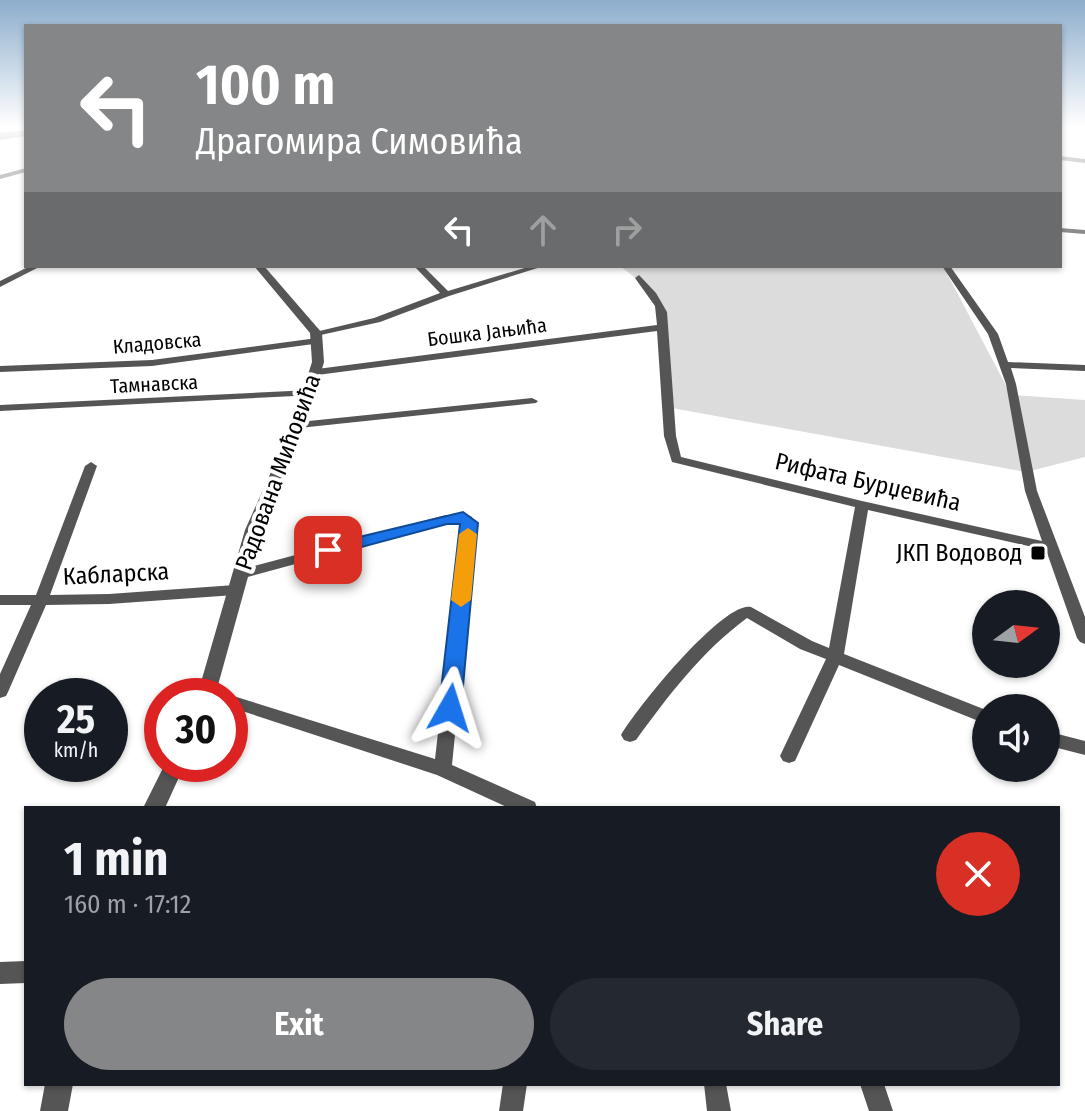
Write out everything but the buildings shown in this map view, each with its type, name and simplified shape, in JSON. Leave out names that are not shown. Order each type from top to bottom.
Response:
[{"type":"street","points":[[1062,230],[1085,232]]},
{"type":"street","points":[[0,284],[33,268]]},
{"type":"street","points":[[261,268],[317,337]]},
{"type":"street","points":[[420,268],[446,294]]},
{"type":"street","name":"Кладовска","points":[[0,369],[166,362],[317,337],[533,268]]},
{"type":"street","points":[[947,268],[993,334],[1011,384],[1026,472],[1085,638]]},
{"type":"street","points":[[639,278],[662,306],[662,327]]},
{"type":"street","name":"Бошка Јањића","points":[[317,372],[662,327]]},
{"type":"street","name":"Рифата Бурџевића","points":[[662,327],[670,436],[676,459],[1051,547]]},
{"type":"street","name":"Радована Мићовића","points":[[213,678],[253,530],[311,393],[317,372],[317,337]]},
{"type":"street","points":[[1004,365],[1085,368]]},
{"type":"street","name":"Тамнавска","points":[[0,408],[311,393]]},
{"type":"street","points":[[299,425],[532,401]]},
{"type":"street","points":[[0,692],[41,600],[91,466]]},
{"type":"street","points":[[789,756],[835,657],[862,505]]},
{"type":"street","points":[[240,574],[446,519],[466,519],[469,523],[443,769]]},
{"type":"street","name":"Кабларска","points":[[0,600],[235,590]]},
{"type":"street","points":[[630,735],[686,660],[711,635],[746,611],[771,627],[835,657],[972,711]]},
{"type":"street","points":[[248,707],[443,769],[524,806]]},
{"type":"street","points":[[1060,742],[1085,748]]},
{"type":"street","points":[[155,806],[166,782]]},
{"type":"street","points":[[0,973],[24,972]]},
{"type":"street","points":[[54,1111],[59,1086]]},
{"type":"street","points":[[511,1111],[515,1086]]},
{"type":"street","points":[[715,1086],[719,1111]]},
{"type":"street","points":[[873,1086],[881,1111]]},
{"type":"shaded area","points":[[622,268],[944,268],[1011,395],[1085,400],[1085,457],[1026,472],[672,408],[665,328],[650,295]]},
{"type":"slow traffic","points":[[461,600],[468,534]]},
{"type":"place","name":"ЈКП Водовод","points":[[1038,553]]},
{"type":"route","points":[[328,550],[446,519],[466,519],[469,523],[450,708]]}]
